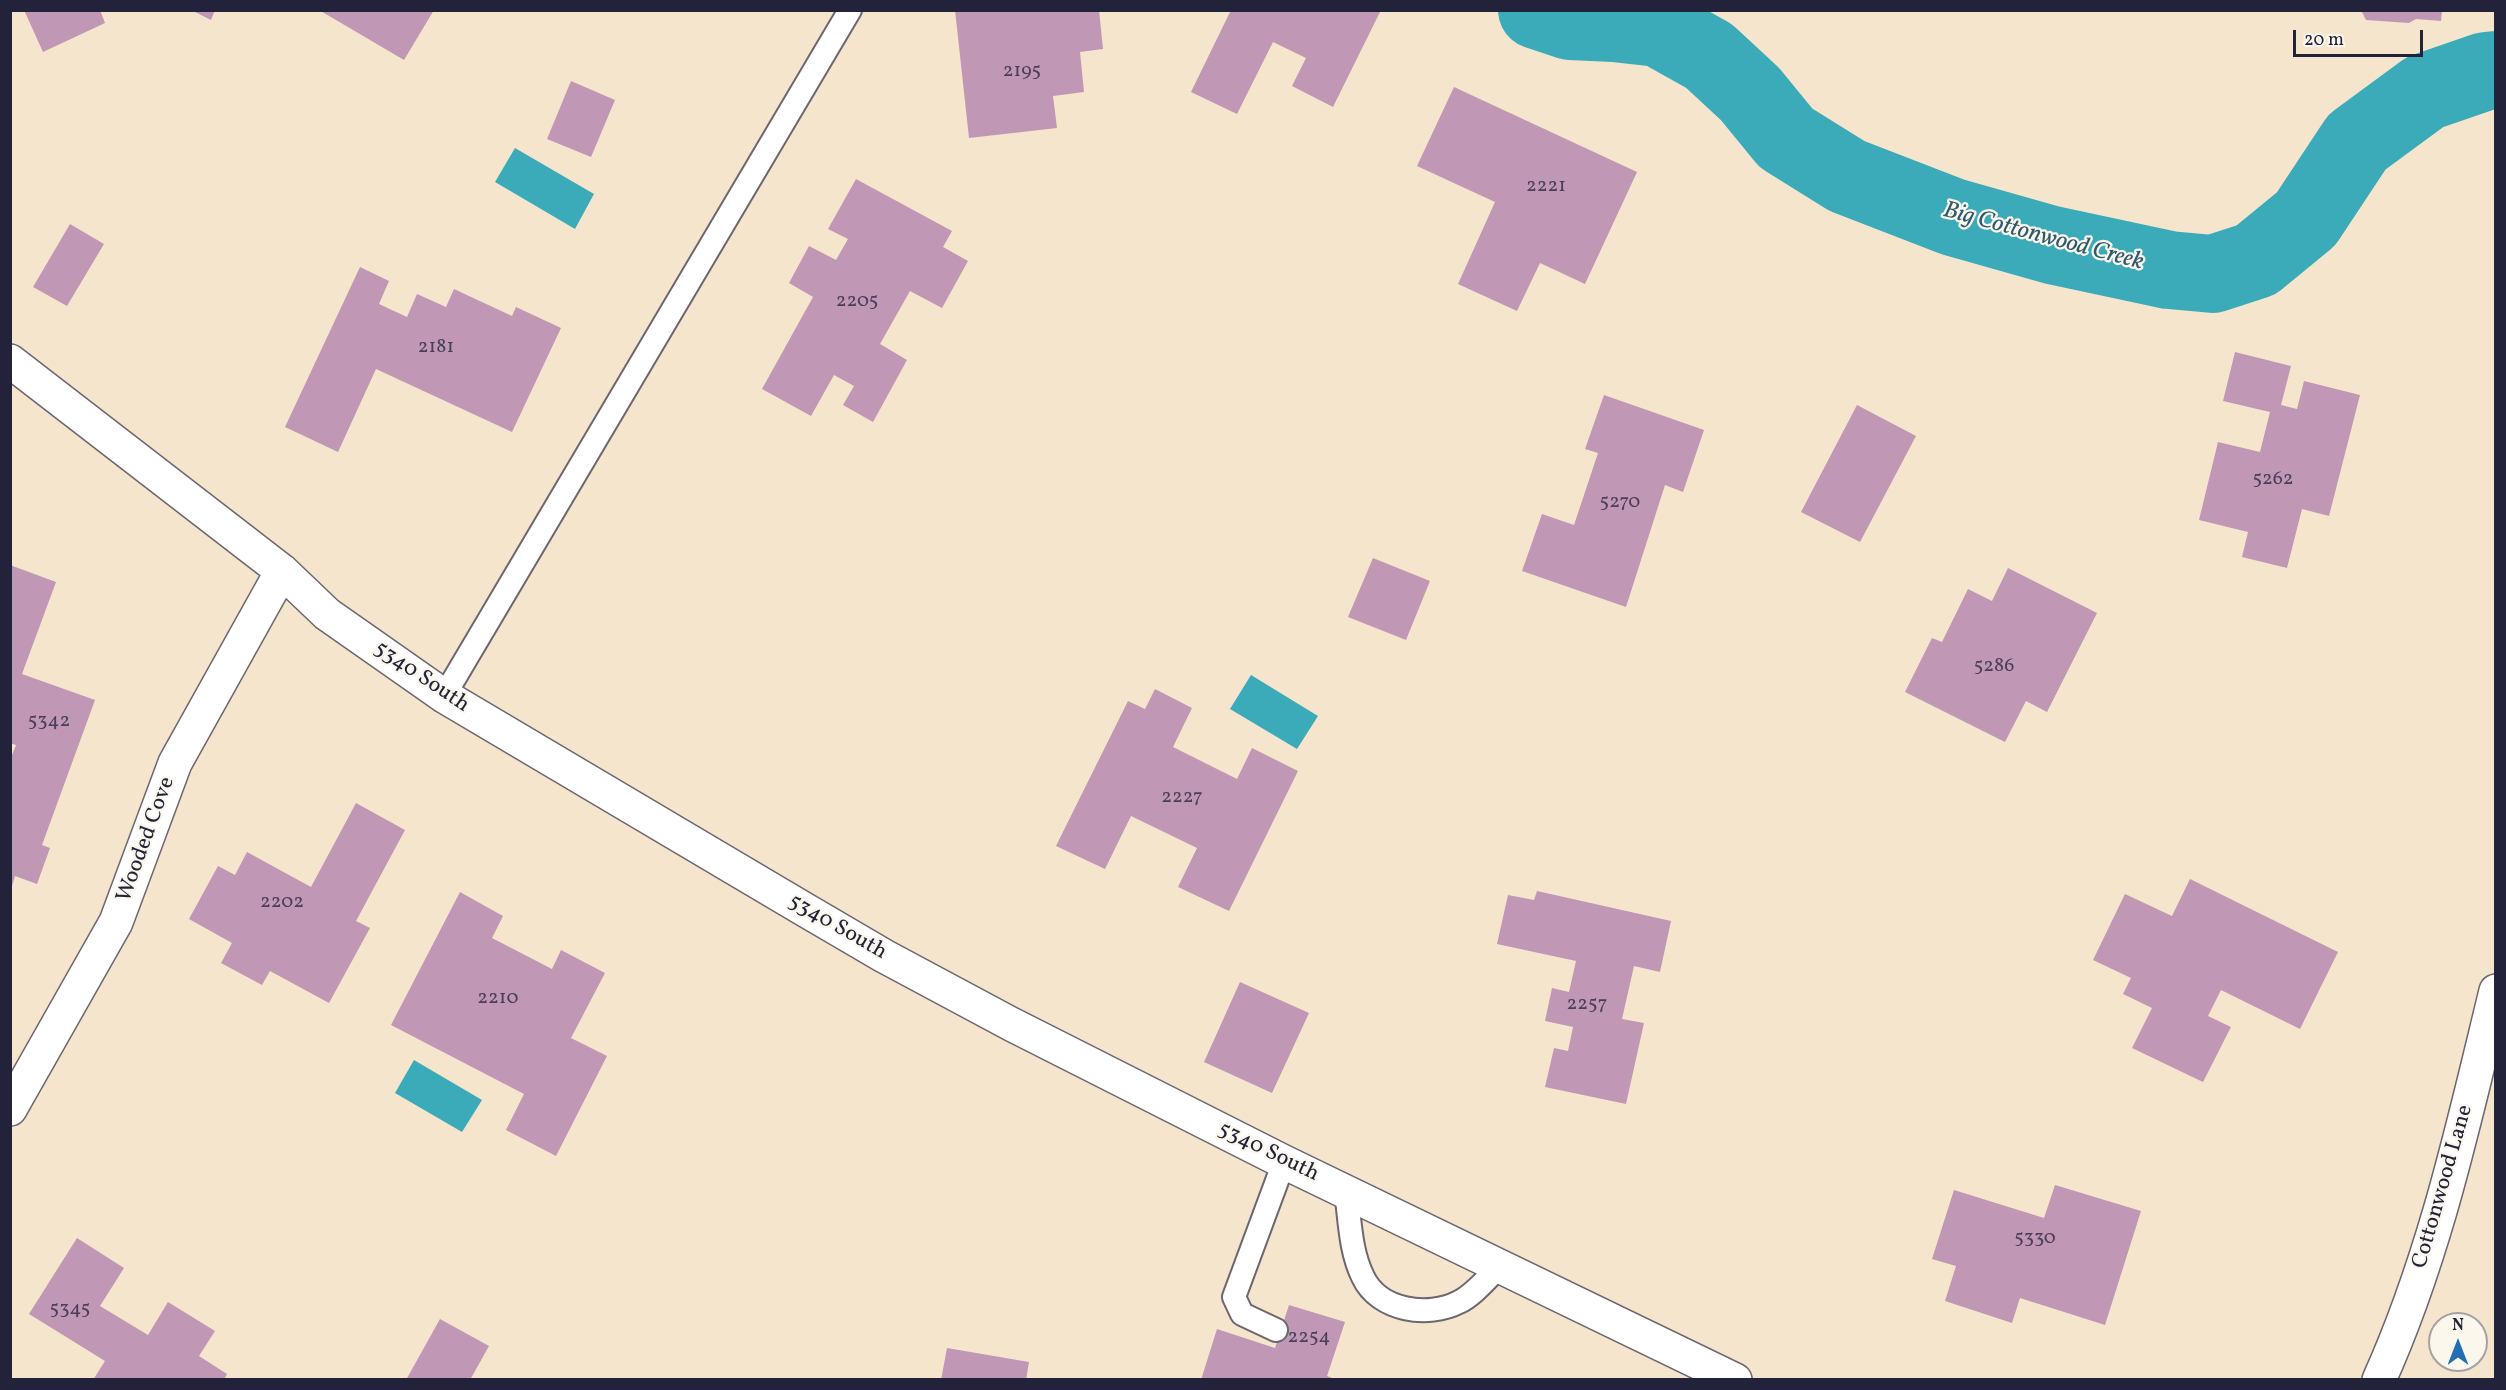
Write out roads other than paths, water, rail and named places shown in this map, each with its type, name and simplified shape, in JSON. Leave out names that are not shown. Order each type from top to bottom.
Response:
[{"type":"street","name":"5340 South","points":[[10,361],[282,571],[327,614],[444,696],[884,956],[1284,1162],[1735,1380]]},
{"type":"street","name":"Wooded Cove","points":[[10,1109],[116,922],[175,764],[282,571]]},
{"type":"street","name":"Cottonwood Lane","points":[[2379,1380],[2433,1234],[2452,1171],[2496,991]]},
{"type":"lane","points":[[444,696],[850,10]]},
{"type":"lane","points":[[1276,1329],[1242,1314],[1234,1297],[1284,1162]]},
{"type":"lane","points":[[1346,1192],[1354,1253],[1363,1279],[1380,1299],[1409,1309],[1435,1311],[1461,1302],[1500,1266]]},
{"type":"water","points":[[515,148],[594,194],[575,229],[495,182]]},
{"type":"water","points":[[1251,675],[1318,716],[1297,749],[1230,709]]},
{"type":"water","points":[[414,1060],[482,1100],[462,1132],[395,1093]]},
{"type":"waterway","name":"Big Cottonwood Creek","points":[[1537,10],[1570,21],[1659,28],[1709,56],[1750,94],[1786,138],[1847,176],[1953,217],[2052,245],[2169,270],[2213,274],[2256,260],[2306,219],[2357,142],[2425,92],[2486,71],[2496,70]]}]
